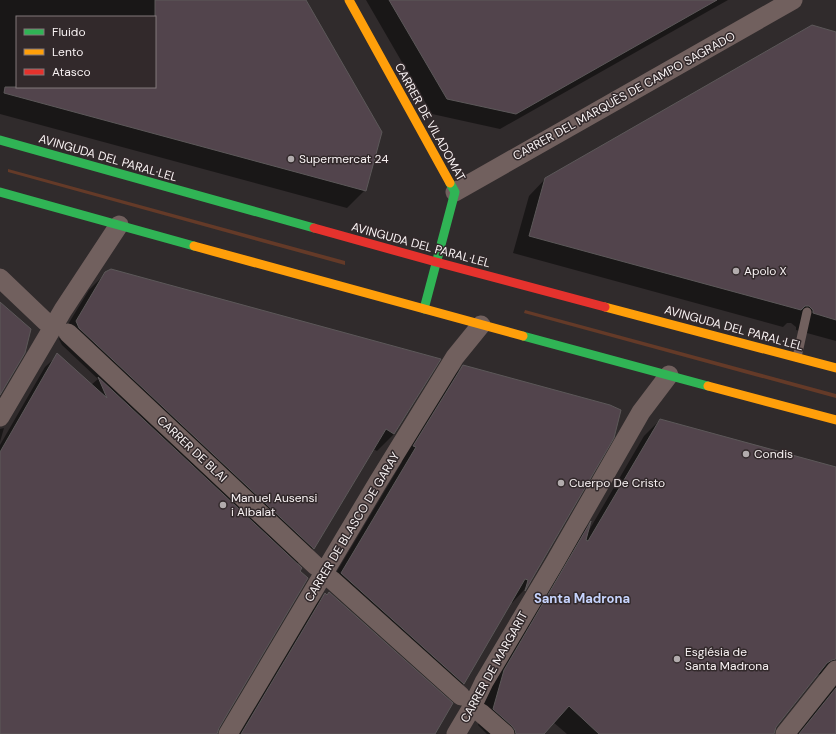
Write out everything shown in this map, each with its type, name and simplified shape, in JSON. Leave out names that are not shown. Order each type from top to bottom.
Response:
[{"type":"main road","name":"CARRER DE VILADOMAT","points":[[349,0],[455,192],[424,309]]},
{"type":"main road","name":"AVINGUDA DEL PARAL·LEL","points":[[0,140],[436,262],[836,368]]},
{"type":"main road","points":[[0,192],[481,325],[836,420]]},
{"type":"street","name":"CARRER DEL MARQUÈS DE CAMPO SAGRADO","points":[[455,192],[793,0]]},
{"type":"street","points":[[0,417],[63,310],[119,225]]},
{"type":"street","points":[[0,278],[46,322]]},
{"type":"street","name":"CARRER DE BLASCO DE GARAY","points":[[228,734],[378,482],[455,357],[481,325]]},
{"type":"street","name":"CARRER DE BLAI","points":[[68,333],[316,566]]},
{"type":"street","name":"CARRER DE MARGARIT","points":[[456,734],[472,707],[484,682],[641,412],[669,375]]},
{"type":"street","points":[[332,580],[460,696]]},
{"type":"street","points":[[785,734],[836,670]]},
{"type":"street","points":[[481,713],[505,734]]},
{"type":"lane","points":[[797,358],[807,312]]},
{"type":"shaded area","points":[[8,169],[345,261],[345,265],[8,172]]},
{"type":"shaded area","points":[[525,310],[836,394],[836,398],[524,313]]},
{"type":"building","points":[[155,0],[306,0],[382,132],[366,191],[4,93],[5,87],[156,88]]},
{"type":"building","points":[[389,0],[717,0],[516,114],[447,99]]},
{"type":"building","points":[[812,25],[836,32],[836,320],[813,313],[813,310],[809,306],[805,306],[801,310],[529,236],[545,178]]},
{"type":"building","points":[[111,269],[441,359],[394,434],[386,429],[314,549],[79,328],[76,321],[105,272]]},
{"type":"building","points":[[0,302],[31,329],[25,353],[0,395]]},
{"type":"building","points":[[57,353],[107,398],[98,377],[302,568],[300,571],[308,578],[219,728],[217,734],[0,734],[0,452]]},
{"type":"building","points":[[463,365],[610,405],[621,410],[614,438],[525,591],[528,580],[525,579],[464,684],[341,573],[416,447],[413,446]]},
{"type":"building","points":[[660,419],[836,467],[836,659],[827,663],[776,727],[774,734],[599,734],[569,706],[544,734],[516,734],[512,726],[493,709],[504,670],[591,521],[586,540],[588,541]]},
{"type":"building","points":[[329,592],[453,703],[435,734],[241,734],[325,593],[327,595]]},
{"type":"building","points":[[836,688],[836,734],[799,734]]},
{"type":"traffic: fast","points":[[0,140],[314,228]]},
{"type":"traffic: fast","points":[[424,309],[455,192],[450,183]]},
{"type":"traffic: fast","points":[[0,192],[194,246]]},
{"type":"traffic: fast","points":[[523,336],[708,386]]},
{"type":"traffic: slow","points":[[349,0],[450,183]]},
{"type":"traffic: slow","points":[[194,246],[523,336]]},
{"type":"traffic: slow","points":[[605,307],[836,368]]},
{"type":"traffic: slow","points":[[708,386],[836,420]]},
{"type":"traffic: jam","points":[[314,228],[605,307]]},
{"type":"place","name":"Supermercat 24","points":[[291,159]]},
{"type":"place","name":"Apolo X","points":[[736,271]]},
{"type":"place","name":"Condis","points":[[746,454]]},
{"type":"place","name":"Cuerpo De Cristo","points":[[561,483]]},
{"type":"place","name":"Manuel Ausensi i Albalat","points":[[223,505]]},
{"type":"place","name":"Església de Santa Madrona","points":[[677,659]]},
{"type":"district","name":"Santa Madrona","points":[[582,598]]}]
